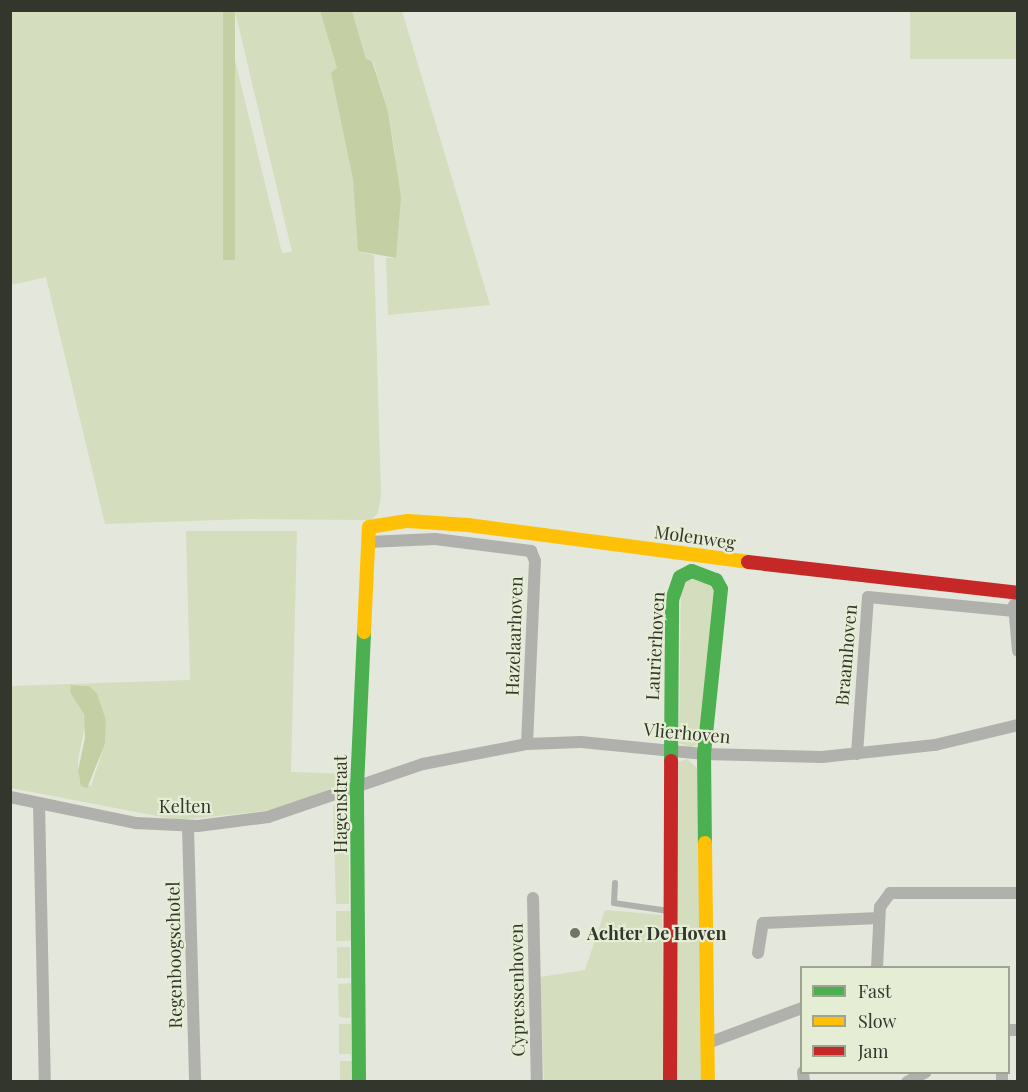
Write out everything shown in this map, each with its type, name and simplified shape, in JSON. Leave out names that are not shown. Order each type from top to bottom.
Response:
[{"type":"street","name":"Molenweg","points":[[369,527],[385,523],[468,525],[920,584],[1016,593]]},
{"type":"street","name":"Hagenstraat","points":[[359,1082],[357,787],[369,527]]},
{"type":"street","name":"Hazelaarhoven","points":[[368,542],[435,538],[531,551],[535,561],[527,744]]},
{"type":"street","name":"Laurierhoven","points":[[670,1082],[670,750],[674,590],[680,577],[692,571],[705,573],[716,580],[721,590],[704,754],[708,1082]]},
{"type":"street","points":[[1016,593],[1014,611],[1017,651]]},
{"type":"street","name":"Braamhoven","points":[[857,754],[868,597],[1014,611]]},
{"type":"street","name":"Vlierhoven","points":[[357,787],[423,764],[527,744],[581,742],[773,758],[857,754],[935,745],[1017,725]]},
{"type":"street","name":"Kelten","points":[[10,797],[136,823],[188,827],[268,817],[357,787]]},
{"type":"street","points":[[39,804],[45,1082]]},
{"type":"street","name":"Regenboogschotel","points":[[188,827],[195,1082]]},
{"type":"street","points":[[877,966],[879,918],[885,897],[896,892],[1017,893]]},
{"type":"street","name":"Cypressenhoven","points":[[533,898],[537,1082]]},
{"type":"street","points":[[758,953],[763,923],[879,918]]},
{"type":"street","points":[[708,1043],[800,1008]]},
{"type":"street","points":[[908,1082],[922,1074]]},
{"type":"lane","points":[[615,883],[614,903],[669,911]]},
{"type":"green space","points":[[11,11],[223,11],[282,253],[292,252],[235,11],[320,11],[337,68],[356,199],[358,251],[374,255],[381,496],[378,513],[371,520],[247,519],[105,524],[46,277],[11,285]]},
{"type":"green space","points":[[223,11],[235,11],[235,260],[223,260]]},
{"type":"green space","points":[[320,11],[352,11],[366,59],[372,61],[388,111],[401,197],[396,258],[358,251],[353,179],[331,73],[337,68]]},
{"type":"green space","points":[[352,11],[402,11],[490,305],[388,315],[386,258],[396,258],[395,152],[388,111],[373,61],[366,59]]},
{"type":"green space","points":[[910,11],[1017,11],[1017,59],[910,59]]},
{"type":"green space","points":[[186,531],[297,531],[291,772],[350,774],[350,781],[274,810],[178,820],[11,788],[11,686],[190,680]],"holes":[[[71,685],[89,686],[97,693],[106,720],[105,744],[91,786],[79,779],[78,759],[85,726],[83,710],[70,692]]]},
{"type":"green space","points":[[695,578],[710,585],[715,594],[702,739],[692,748],[679,743],[681,584]]},
{"type":"green space","points":[[71,685],[89,686],[97,693],[106,720],[105,744],[87,788],[81,786],[78,771],[85,738],[84,714],[70,692]]},
{"type":"green space","points":[[687,759],[699,770],[703,1081],[675,1082],[679,762]]},
{"type":"green space","points":[[341,800],[349,804],[349,904],[336,904],[333,806]]},
{"type":"green space","points":[[605,910],[662,915],[665,1081],[544,1081],[540,977],[585,970]]},
{"type":"green space","points":[[336,911],[351,911],[351,941],[336,941]]},
{"type":"green space","points":[[337,947],[350,947],[350,978],[337,978]]},
{"type":"green space","points":[[351,983],[350,1018],[339,1017],[338,984]]},
{"type":"green space","points":[[339,1024],[351,1024],[351,1054],[339,1054]]},
{"type":"green space","points":[[340,1061],[352,1061],[352,1081],[340,1081]]},
{"type":"traffic: fast","points":[[671,761],[672,600],[680,577],[692,571],[716,580],[721,589],[704,754],[705,843]]},
{"type":"traffic: fast","points":[[359,1082],[357,787],[364,632]]},
{"type":"traffic: slow","points":[[364,632],[369,527],[408,521],[468,525],[748,562]]},
{"type":"traffic: slow","points":[[705,843],[708,1082]]},
{"type":"traffic: jam","points":[[748,562],[1018,593]]},
{"type":"traffic: jam","points":[[670,1082],[671,761]]},
{"type":"place","name":"Achter De Hoven","points":[[575,933]]}]
